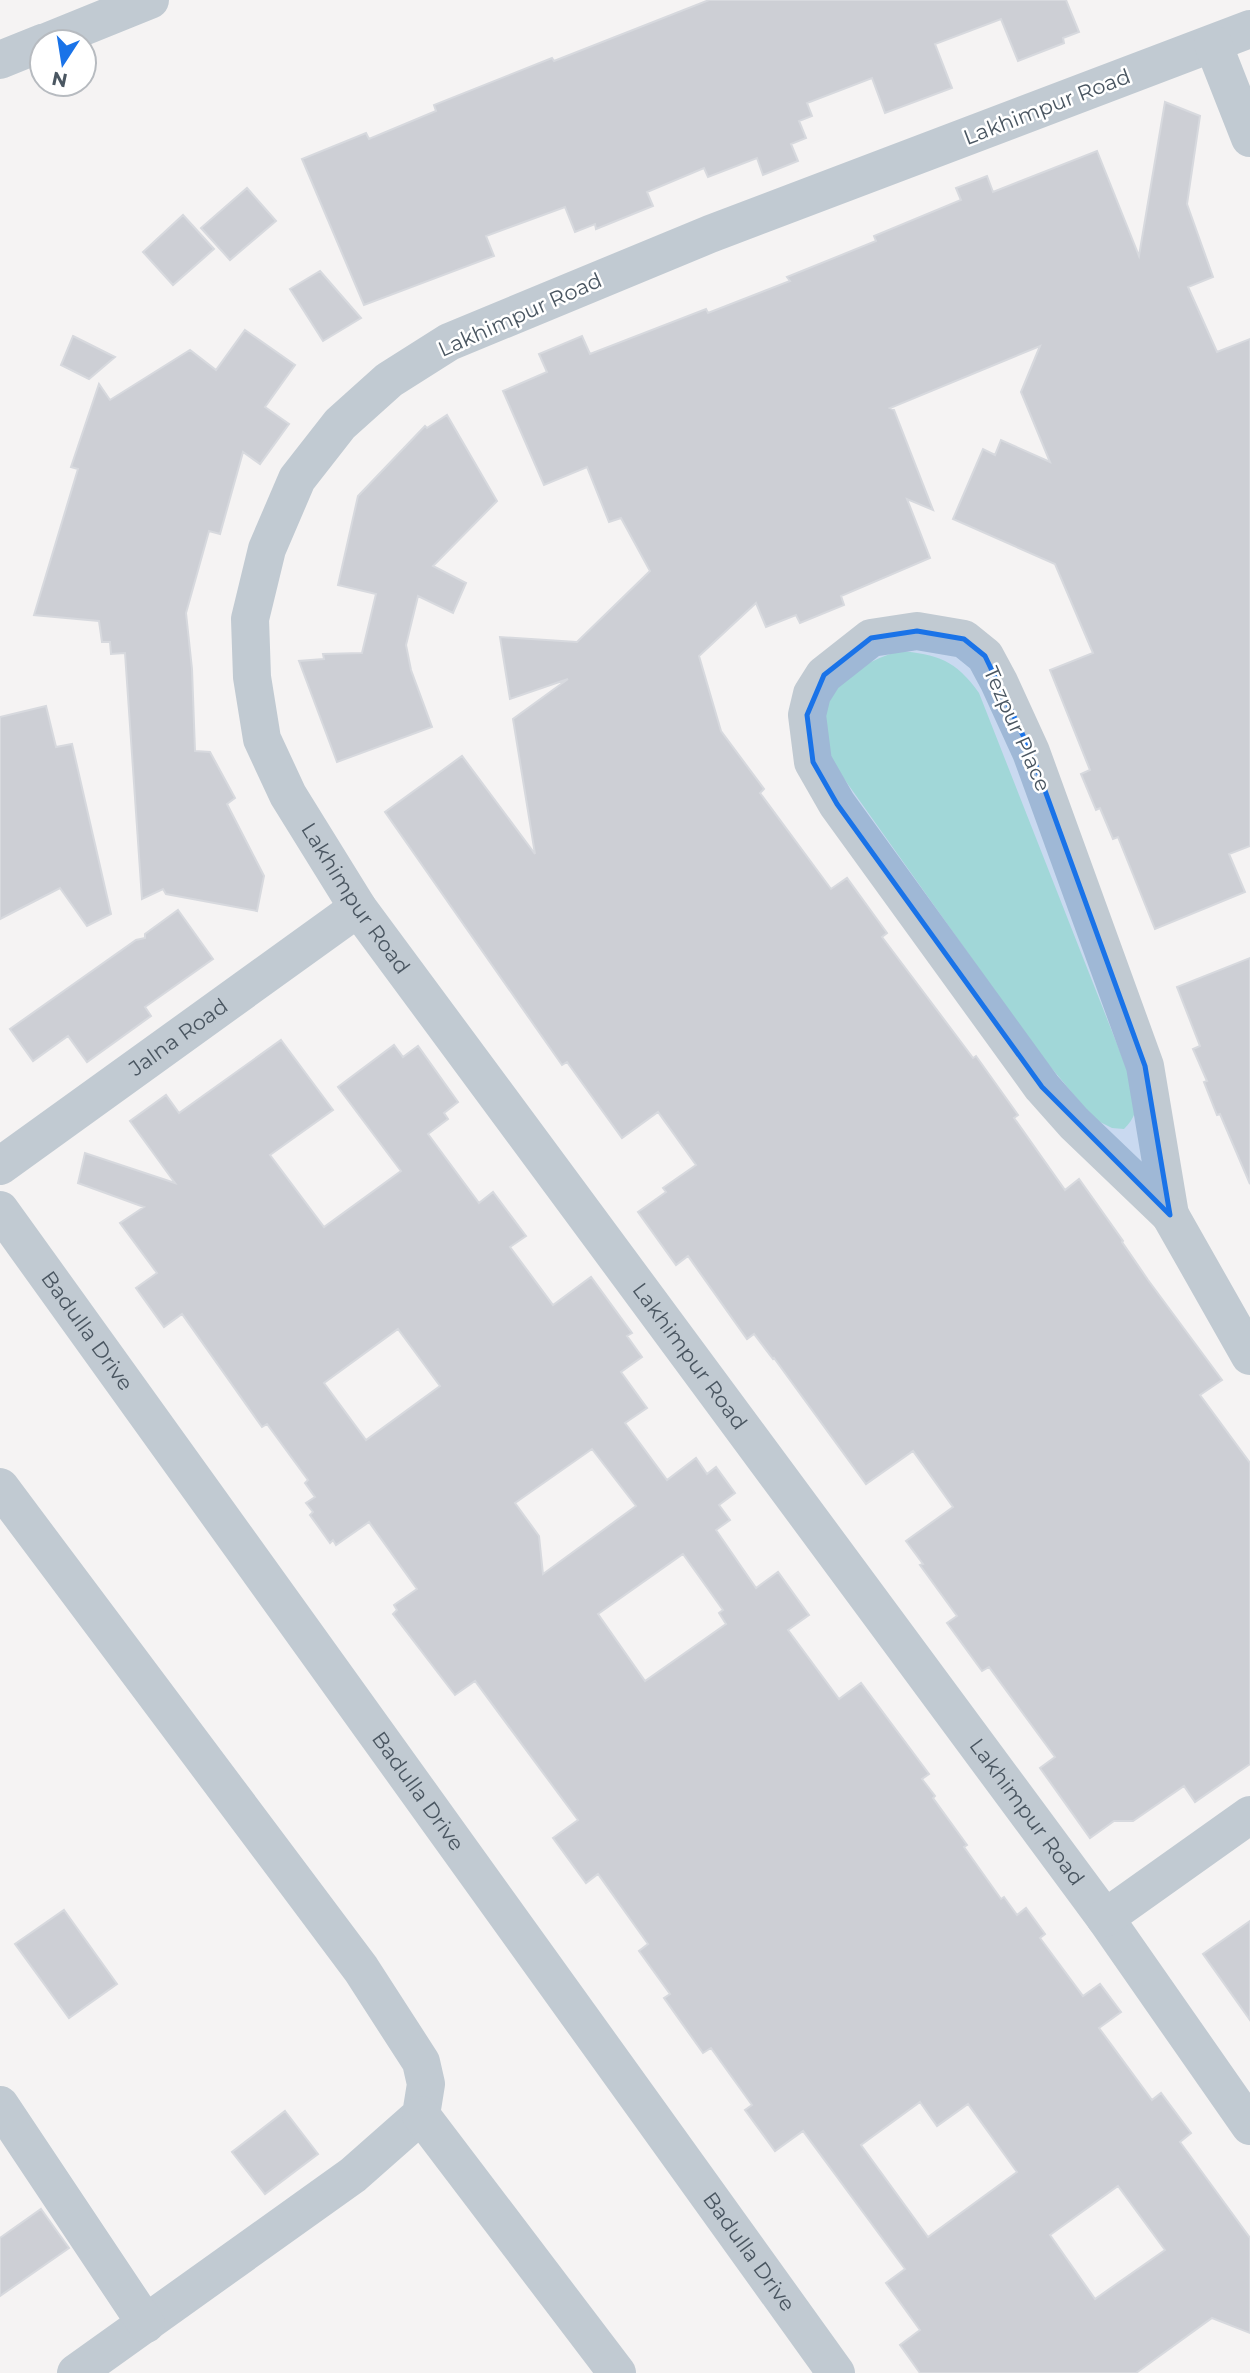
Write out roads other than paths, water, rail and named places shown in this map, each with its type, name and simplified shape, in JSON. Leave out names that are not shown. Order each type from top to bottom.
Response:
[{"type":"street","points":[[81,28],[150,0]]},
{"type":"street","name":"Lakhimpur Road","points":[[1250,29],[710,234],[449,342],[389,380],[340,424],[298,479],[267,548],[250,619],[252,677],[262,739],[288,795],[358,908],[1105,1918],[1250,2126]]},
{"type":"street","points":[[1213,44],[1250,138]]},
{"type":"street","points":[[0,60],[28,49]]},
{"type":"street","name":"Tezpur Place","points":[[1170,1215],[1145,1066],[1031,752],[999,682],[985,656],[964,639],[917,631],[871,638],[824,675],[812,694],[807,715],[813,762],[837,804],[1042,1087],[1074,1123],[1170,1215],[1250,1356]]},
{"type":"street","name":"Jalna Road","points":[[0,1166],[358,908]]},
{"type":"street","name":"Badulla Drive","points":[[0,1210],[836,2373]]},
{"type":"street","points":[[0,1487],[11,1525],[361,1969],[421,2062],[426,2084],[421,2115],[353,2175],[76,2373]]},
{"type":"street","points":[[1105,1918],[1250,1815]]},
{"type":"street","points":[[0,2105],[146,2325]]},
{"type":"street","points":[[421,2115],[617,2373]]}]
